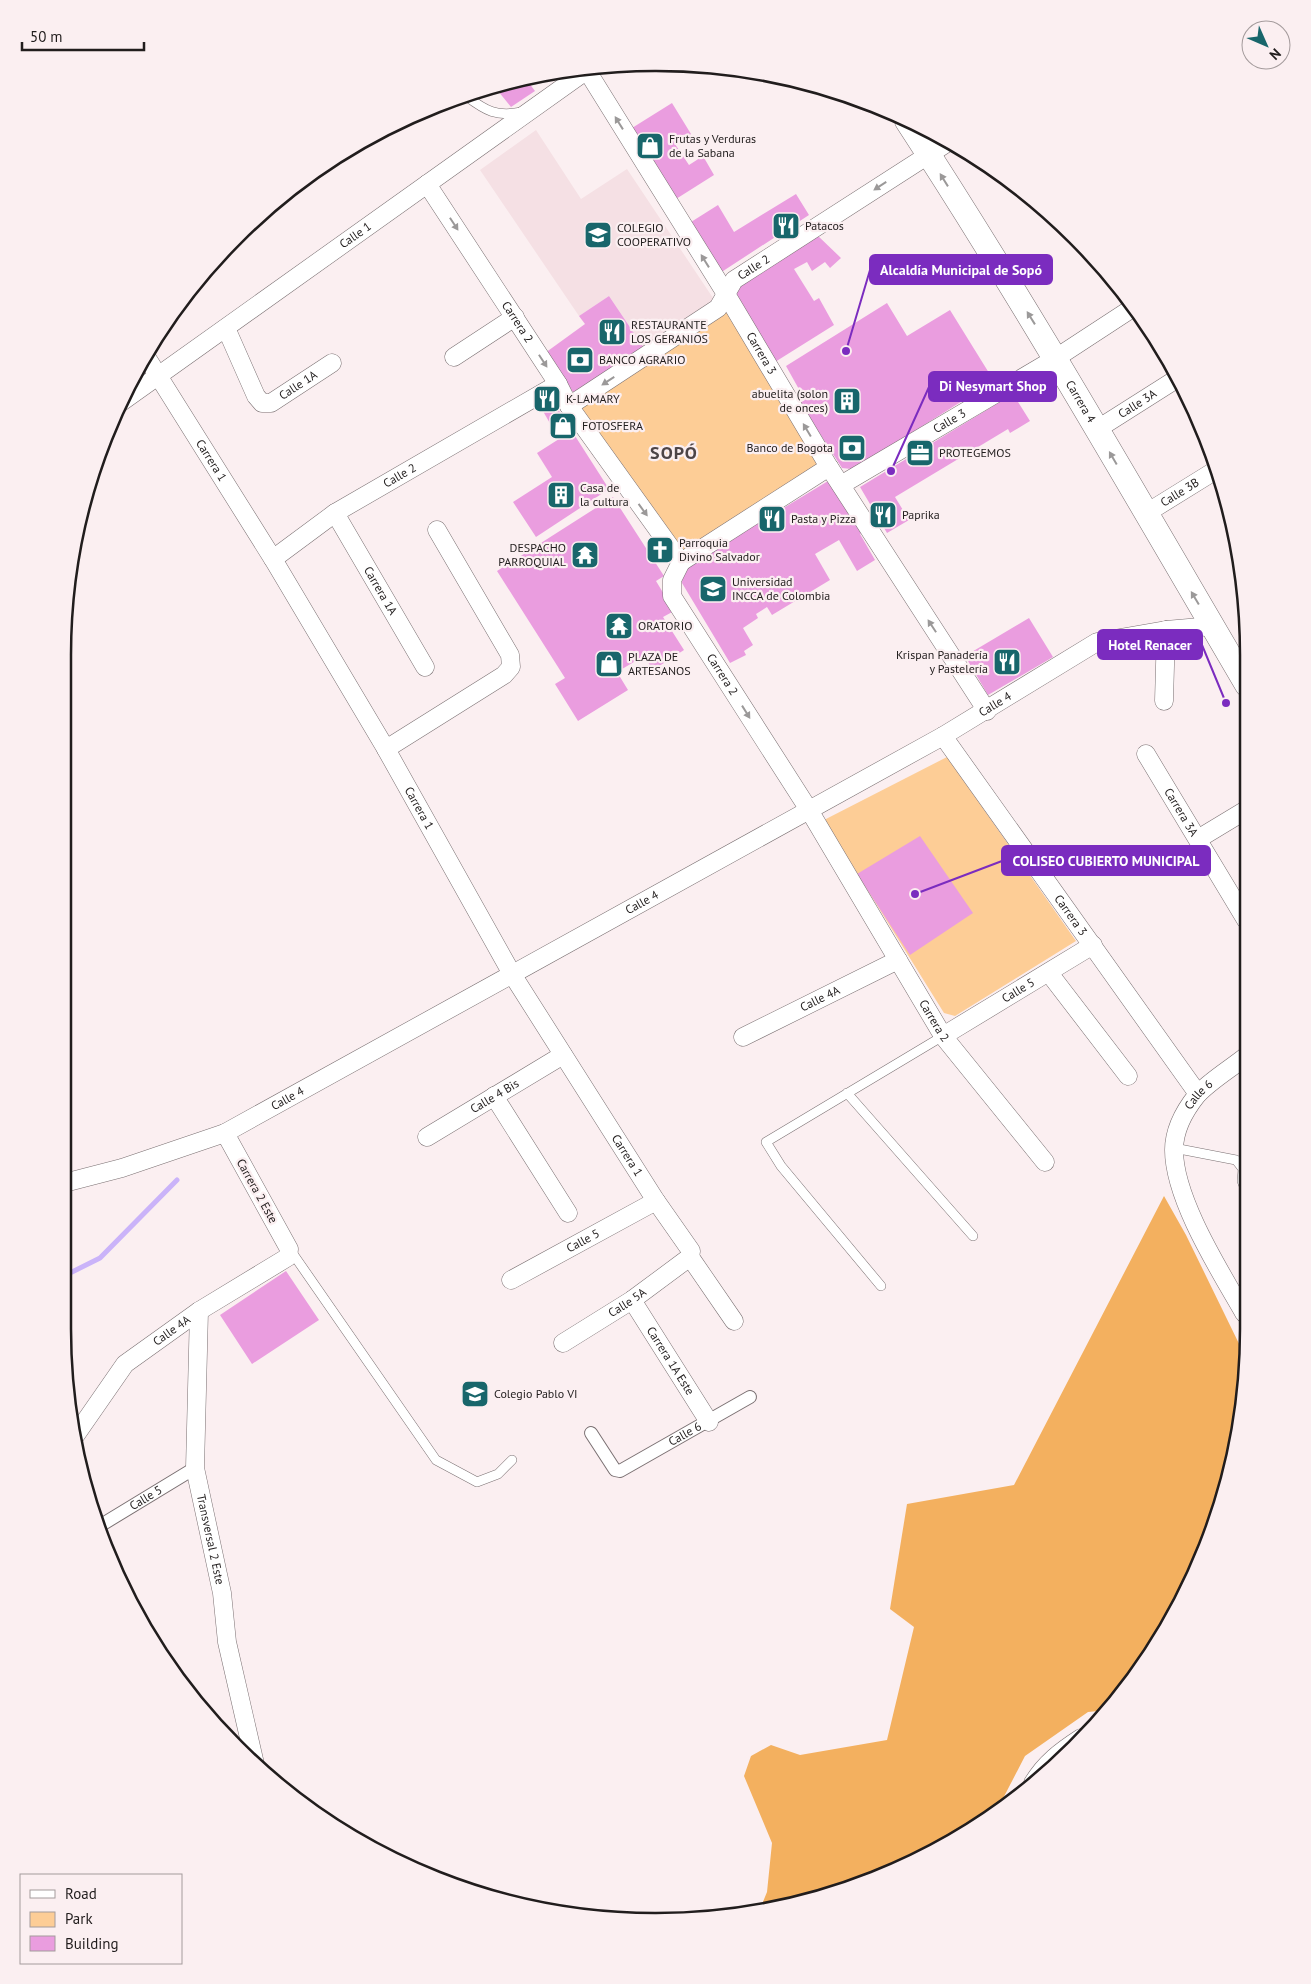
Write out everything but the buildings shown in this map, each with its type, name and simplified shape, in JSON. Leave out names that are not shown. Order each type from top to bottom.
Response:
[{"type":"main road","name":"Carrera 4","points":[[914,132],[1056,358],[1145,514],[1240,673]]},
{"type":"street","name":"Carrera 3","points":[[591,75],[726,294],[829,467],[987,711]]},
{"type":"street","name":"Calle 1","points":[[134,393],[577,76]]},
{"type":"street","name":"Calle 2","points":[[569,406],[718,308],[734,280],[942,147]]},
{"type":"street","name":"Carrera 2","points":[[428,184],[558,384],[569,406],[681,562],[672,580],[672,596],[809,810],[942,1036],[1045,1162]]},
{"type":"street","name":"Calle 3","points":[[841,485],[1056,358],[1128,312]]},
{"type":"street","points":[[454,357],[515,317]]},
{"type":"street","name":"Calle 1A","points":[[226,328],[256,396],[262,403],[271,403],[332,363]]},
{"type":"street","name":"Carrera 1","points":[[150,363],[273,559],[386,749],[512,974],[656,1201],[691,1252],[690,1257],[734,1321]]},
{"type":"street","name":"Calle 3A","points":[[1096,430],[1171,382]]},
{"type":"street","name":"Calle 2","points":[[273,559],[335,514],[558,384]]},
{"type":"street","points":[[681,562],[829,467]]},
{"type":"street","name":"Calle 3B","points":[[1145,514],[1211,473]]},
{"type":"street","name":"Carrera 1A","points":[[335,514],[425,668]]},
{"type":"street","points":[[386,749],[504,675],[511,667],[510,655],[437,530]]},
{"type":"street","name":"Calle 4","points":[[71,1181],[122,1168],[225,1134],[943,736],[987,711],[1097,642],[1166,630],[1212,626]]},
{"type":"street","points":[[1164,701],[1166,630]]},
{"type":"street","name":"Carrera 3","points":[[943,736],[1198,1094]]},
{"type":"street","name":"Carrera 3A","points":[[1146,754],[1240,910]]},
{"type":"street","points":[[1198,839],[1240,814]]},
{"type":"street","name":"Calle 5","points":[[942,1036],[1093,945]]},
{"type":"street","name":"Calle 4A","points":[[743,1037],[898,960]]},
{"type":"street","points":[[1049,973],[1128,1076]]},
{"type":"street","name":"Calle 4 Bis","points":[[427,1137],[563,1055]]},
{"type":"street","name":"Calle 6","points":[[1174,1148],[1179,1123],[1198,1094],[1240,1061]]},
{"type":"street","points":[[494,1096],[568,1213]]},
{"type":"street","name":"Carrera 2 Este","points":[[225,1134],[289,1249]]},
{"type":"street","points":[[1174,1148],[1175,1166],[1186,1200],[1206,1244],[1240,1306]]},
{"type":"street","name":"Calle 5","points":[[511,1280],[656,1201]]},
{"type":"street","name":"Calle 4A","points":[[80,1429],[125,1364],[199,1311],[282,1261],[288,1256],[289,1249]]},
{"type":"street","name":"Calle 5A","points":[[562,1343],[632,1300],[690,1257]]},
{"type":"street","name":"Carrera 1A Este","points":[[632,1300],[709,1422]]},
{"type":"street","name":"Transversal 2 Este","points":[[199,1311],[195,1468],[222,1593],[227,1642],[252,1751]]},
{"type":"street","name":"Calle 6","points":[[591,1433],[615,1470],[620,1471],[750,1397]]},
{"type":"street","name":"Calle 5","points":[[105,1523],[195,1468]]},
{"type":"lane","points":[[472,101],[484,109],[504,115],[532,110]]},
{"type":"lane","points":[[881,1286],[780,1166],[766,1142],[942,1036]]},
{"type":"lane","points":[[847,1094],[973,1236]]},
{"type":"lane","points":[[1174,1148],[1236,1160],[1240,1165]]},
{"type":"lane","points":[[289,1249],[436,1460],[477,1482],[498,1474],[512,1460]]},
{"type":"shaded area","name":"COLEGIO COOPERATIVO","points":[[536,130],[581,199],[627,169],[715,301],[644,348],[609,296],[579,316],[480,170]]},
{"type":"shaded area","points":[[1164,1196],[1186,1235],[1239,1344],[1235,1405],[1220,1480],[1195,1552],[1161,1621],[1141,1653],[1097,1711],[1088,1712],[1025,1756],[1004,1797],[980,1814],[948,1834],[879,1868],[807,1893],[762,1903],[767,1892],[772,1843],[744,1776],[751,1756],[771,1745],[800,1755],[887,1740],[914,1627],[890,1609],[907,1504],[1014,1485]]},
{"type":"green space","points":[[726,294],[829,467],[681,562],[569,406]]},
{"type":"green space","points":[[947,757],[1076,941],[955,1016],[944,1013],[824,820]]},
{"type":"waterway","points":[[71,1272],[100,1258],[177,1180]]},
{"type":"place","name":"Frutas y Verduras de la Sabana","points":[[650,146]]},
{"type":"place","name":"Patacos","points":[[786,226]]},
{"type":"place","name":"COLEGIO COOPERATIVO","points":[[598,235]]},
{"type":"place","name":"RESTAURANTE LOS GERANIOS","points":[[612,332]]},
{"type":"place","name":"Alcaldía Municipal de Sopó","points":[[846,351]]},
{"type":"place","name":"BANCO AGRARIO","points":[[580,360]]},
{"type":"place","name":"K-LAMARY","points":[[547,399]]},
{"type":"place","name":"abuelita (solon de onces)","points":[[847,401]]},
{"type":"place","name":"FOTOSFERA","points":[[563,426]]},
{"type":"place","name":"Banco de Bogota","points":[[852,448]]},
{"type":"place","name":"PROTEGEMOS","points":[[920,453]]},
{"type":"place","name":"Di Nesymart Shop","points":[[891,471]]},
{"type":"place","name":"Casa de la cultura","points":[[561,495]]},
{"type":"place","name":"Paprika","points":[[883,515]]},
{"type":"place","name":"Pasta y Pizza","points":[[772,519]]},
{"type":"place","name":"Parroquia Divino Salvador","points":[[660,550]]},
{"type":"place","name":"DESPACHO PARROQUIAL","points":[[585,555]]},
{"type":"place","name":"Universidad INCCA de Colombia","points":[[713,589]]},
{"type":"place","name":"ORATORIO","points":[[619,626]]},
{"type":"place","name":"Krispan Panadería y Pastelería","points":[[1007,662]]},
{"type":"place","name":"PLAZA DE ARTESANOS","points":[[609,664]]},
{"type":"place","name":"Hotel Renacer","points":[[1226,703]]},
{"type":"place","name":"COLISEO CUBIERTO MUNICIPAL","points":[[915,894]]},
{"type":"place","name":"Colegio Pablo VI","points":[[475,1394]]},
{"type":"district","name":"SOPÓ","points":[[674,453]]}]
